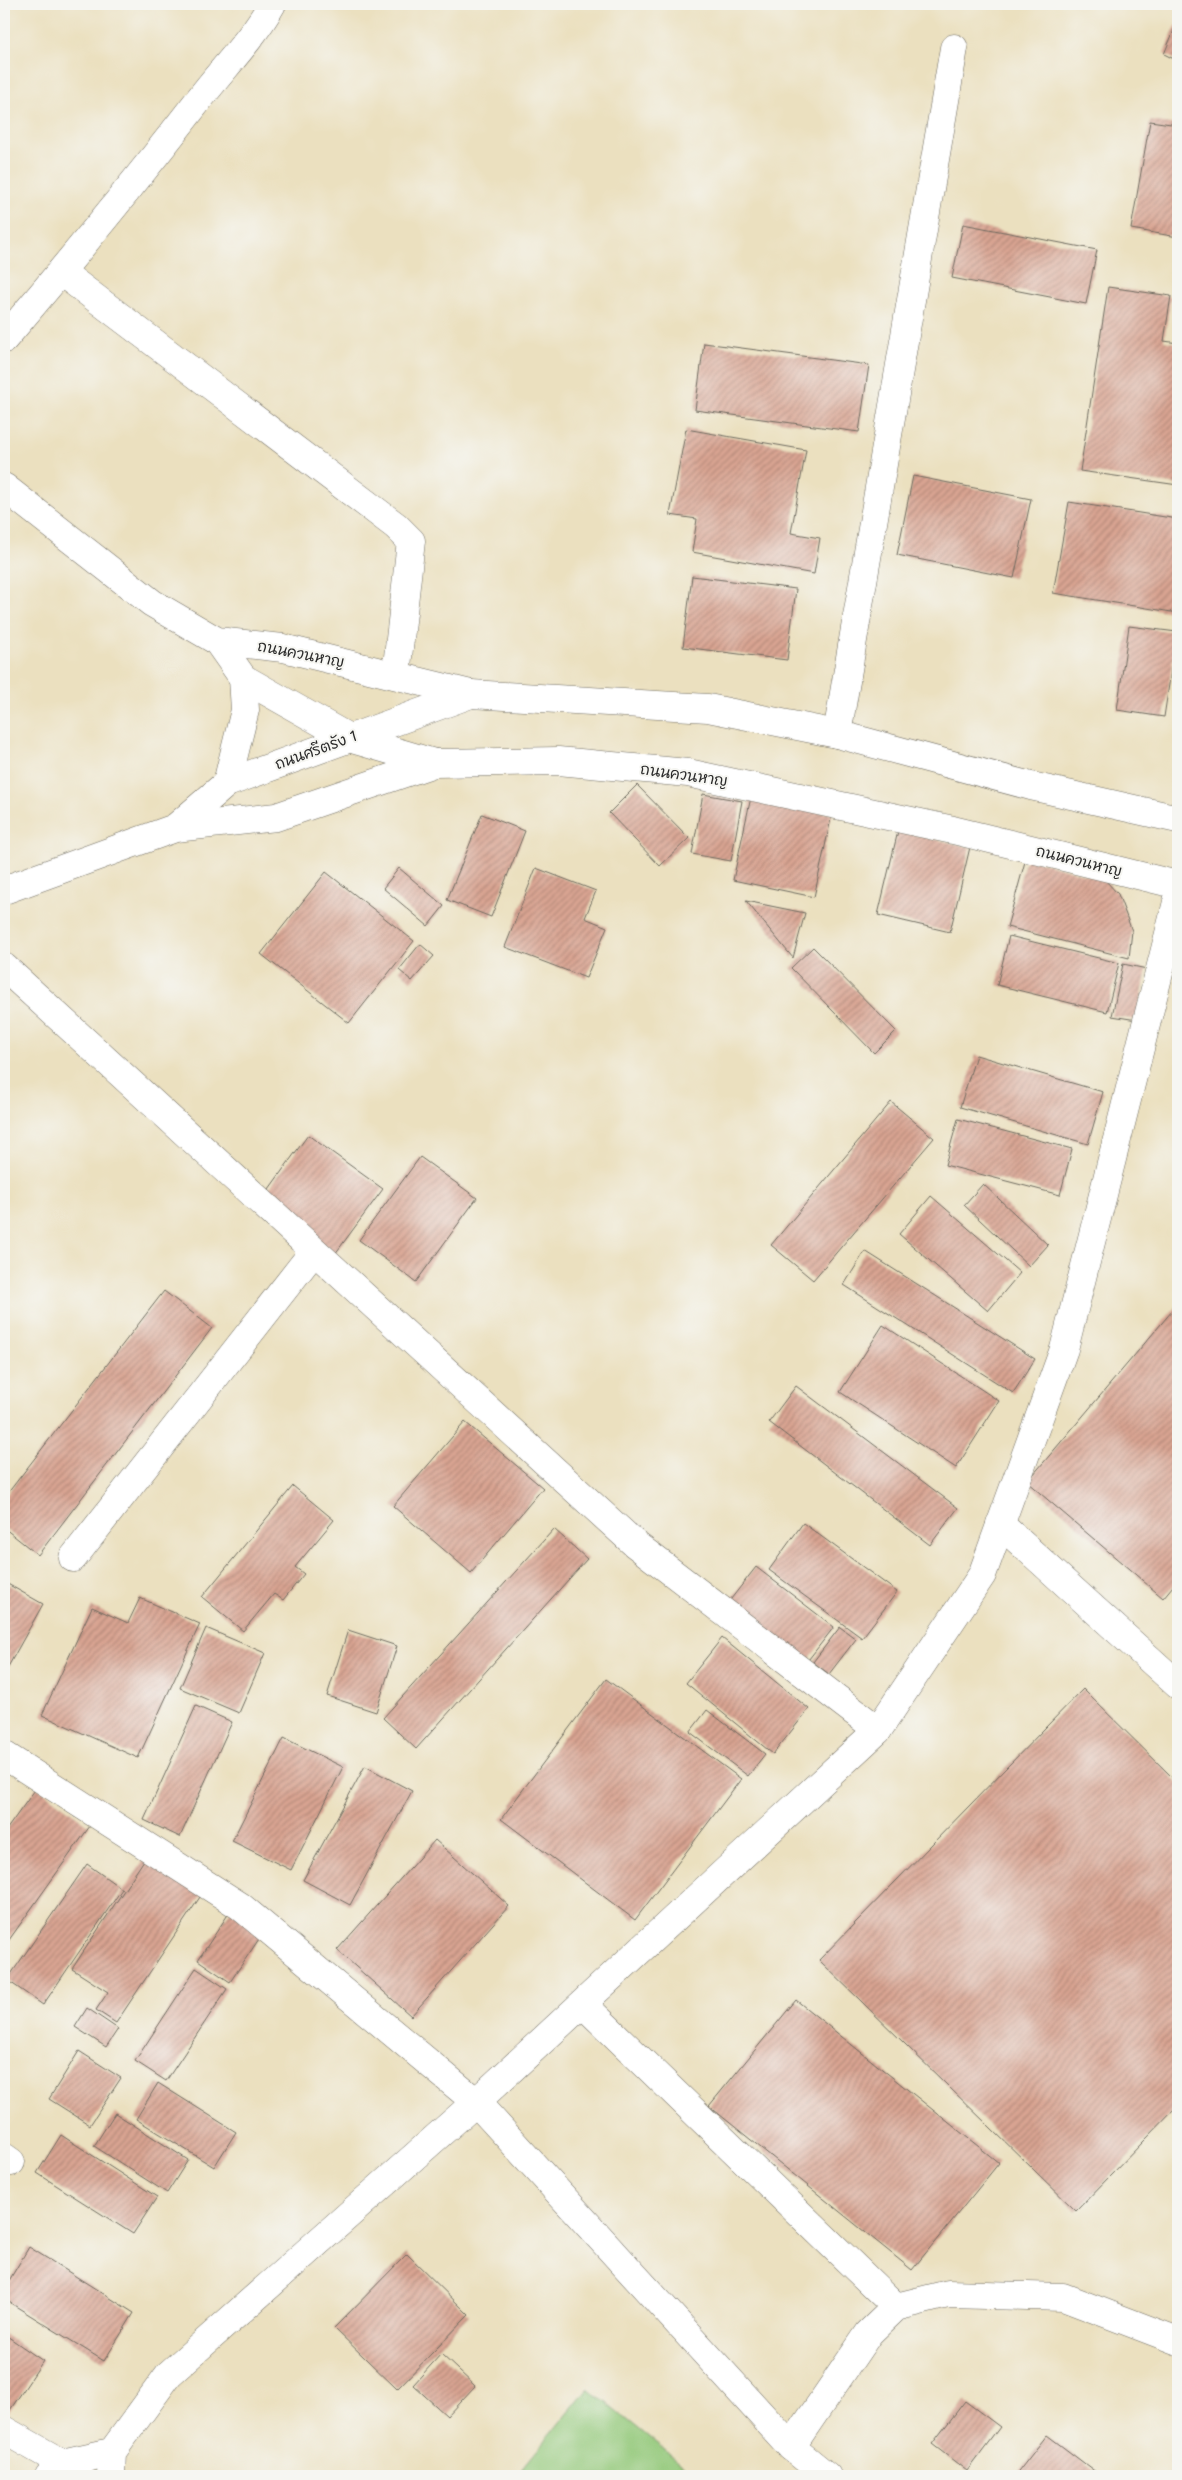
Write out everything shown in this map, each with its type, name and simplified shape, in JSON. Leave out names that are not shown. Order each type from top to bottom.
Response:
[{"type":"street","points":[[4,339],[61,272],[261,23],[272,4]]},
{"type":"street","points":[[838,734],[954,48]]},
{"type":"street","points":[[61,272],[388,520],[411,541],[396,675]]},
{"type":"street","name":"ถนนควนหาญ","points":[[4,487],[152,603],[217,641],[284,648],[470,694],[708,708],[838,734],[1031,786],[1178,819]]},
{"type":"street","name":"ถนนควนหาญ","points":[[217,641],[243,678],[349,738],[434,764],[558,760],[688,773],[953,830],[1178,885]]},
{"type":"street","points":[[227,783],[245,710],[243,678]]},
{"type":"street","name":"ถนนศรีตรัง 1","points":[[175,828],[227,783],[470,694]]},
{"type":"street","name":"ถนนศรีตรัง 1","points":[[4,890],[175,828],[276,817],[434,764]]},
{"type":"street","points":[[4,2430],[56,2470],[112,2464],[169,2374],[476,2102],[878,1730],[982,1575],[1064,1349],[1178,898]]},
{"type":"street","points":[[4,968],[635,1544],[878,1730]]},
{"type":"street","points":[[73,1558],[314,1250]]},
{"type":"street","points":[[1000,1524],[1178,1685]]},
{"type":"street","points":[[4,1754],[240,1906],[476,2102],[791,2447],[827,2476]]},
{"type":"street","points":[[583,2004],[896,2307]]},
{"type":"street","points":[[791,2447],[869,2333],[896,2307],[948,2294],[1063,2297],[1178,2341]]},
{"type":"green space","points":[[588,2388],[697,2476],[516,2476]]},
{"type":"building","points":[[1178,21],[1178,61],[1164,54]]},
{"type":"building","points":[[1150,121],[1178,125],[1178,237],[1131,229]]},
{"type":"building","points":[[963,224],[1097,250],[1086,304],[952,278]]},
{"type":"building","points":[[1108,287],[1171,296],[1164,341],[1178,343],[1178,485],[1080,471]]},
{"type":"building","points":[[704,343],[869,365],[859,432],[695,410]]},
{"type":"building","points":[[686,429],[806,450],[791,533],[820,538],[814,574],[692,552],[697,519],[670,515]]},
{"type":"building","points":[[913,476],[1031,499],[1014,578],[897,555]]},
{"type":"building","points":[[1069,502],[1178,519],[1178,613],[1053,593]]},
{"type":"building","points":[[692,576],[796,589],[787,660],[683,647]]},
{"type":"building","points":[[1129,626],[1177,632],[1164,717],[1117,710]]},
{"type":"building","points":[[637,785],[689,838],[660,866],[609,813]]},
{"type":"building","points":[[703,794],[742,801],[731,861],[692,854]]},
{"type":"building","points":[[751,797],[832,814],[814,897],[733,880]]},
{"type":"building","points":[[482,814],[525,831],[491,917],[447,900]]},
{"type":"building","points":[[898,831],[970,847],[950,932],[878,915]]},
{"type":"building","points":[[1026,858],[1105,880],[1118,894],[1132,931],[1129,958],[1007,927]]},
{"type":"building","points":[[399,868],[444,906],[428,926],[383,888]]},
{"type":"building","points":[[536,868],[596,891],[585,918],[607,927],[586,978],[505,947]]},
{"type":"building","points":[[326,872],[414,941],[349,1023],[261,954]]},
{"type":"building","points":[[746,901],[805,913],[793,958]]},
{"type":"building","points":[[1009,936],[1119,963],[1107,1012],[997,985]]},
{"type":"building","points":[[420,944],[434,956],[412,981],[399,970]]},
{"type":"building","points":[[813,947],[896,1031],[874,1053],[791,968]]},
{"type":"building","points":[[1123,964],[1147,969],[1137,1020],[1112,1016]]},
{"type":"building","points":[[976,1055],[1103,1092],[1088,1144],[960,1107]]},
{"type":"building","points":[[891,1102],[934,1138],[813,1280],[771,1245]]},
{"type":"building","points":[[958,1119],[1072,1149],[1060,1195],[945,1165]]},
{"type":"building","points":[[308,1135],[383,1189],[335,1254],[261,1200]]},
{"type":"building","points":[[420,1157],[477,1198],[416,1282],[359,1240]]},
{"type":"building","points":[[983,1184],[1048,1245],[1029,1266],[964,1205]]},
{"type":"building","points":[[931,1196],[1020,1273],[988,1311],[899,1234]]},
{"type":"building","points":[[865,1251],[1035,1359],[1013,1393],[844,1285]]},
{"type":"building","points":[[164,1291],[212,1328],[38,1555],[4,1528],[4,1498]]},
{"type":"building","points":[[1178,1304],[1178,1580],[1163,1598],[1027,1482]]},
{"type":"building","points":[[883,1325],[999,1401],[956,1468],[840,1392]]},
{"type":"building","points":[[796,1386],[958,1508],[930,1545],[769,1422]]},
{"type":"building","points":[[465,1422],[543,1488],[471,1573],[393,1506]]},
{"type":"building","points":[[293,1486],[334,1520],[295,1567],[304,1574],[283,1600],[274,1594],[243,1631],[202,1597]]},
{"type":"building","points":[[803,1523],[897,1592],[862,1638],[769,1570]]},
{"type":"building","points":[[554,1529],[587,1559],[416,1749],[383,1718]]},
{"type":"building","points":[[756,1567],[834,1627],[805,1664],[727,1604]]},
{"type":"building","points":[[4,1582],[43,1604],[4,1674]]},
{"type":"building","points":[[140,1598],[200,1624],[138,1758],[42,1715],[92,1607],[128,1623]]},
{"type":"building","points":[[840,1627],[856,1639],[829,1674],[813,1662]]},
{"type":"building","points":[[206,1628],[265,1653],[239,1713],[180,1688]]},
{"type":"building","points":[[348,1630],[397,1646],[376,1712],[327,1696]]},
{"type":"building","points":[[722,1638],[809,1709],[773,1754],[686,1683]]},
{"type":"building","points":[[606,1679],[741,1779],[635,1920],[501,1819]]},
{"type":"building","points":[[1083,1689],[1178,1783],[1178,2106],[1076,2211],[819,1960]]},
{"type":"building","points":[[196,1706],[232,1722],[180,1837],[144,1820]]},
{"type":"building","points":[[707,1710],[765,1754],[748,1776],[690,1732]]},
{"type":"building","points":[[284,1738],[343,1767],[291,1870],[232,1841]]},
{"type":"building","points":[[365,1766],[412,1791],[350,1905],[303,1880]]},
{"type":"building","points":[[37,1787],[90,1826],[4,1947],[4,1833]]},
{"type":"building","points":[[435,1840],[509,1906],[411,2016],[337,1950]]},
{"type":"building","points":[[146,1857],[202,1894],[116,2023],[96,2010],[108,1992],[72,1969]]},
{"type":"building","points":[[87,1864],[122,1889],[43,2005],[7,1980]]},
{"type":"building","points":[[231,1910],[263,1933],[230,1982],[198,1960]]},
{"type":"building","points":[[196,1968],[227,1989],[166,2081],[135,2061]]},
{"type":"building","points":[[796,2000],[999,2163],[912,2270],[709,2106]]},
{"type":"building","points":[[87,2008],[118,2029],[106,2047],[75,2027]]},
{"type":"building","points":[[79,2051],[121,2078],[90,2125],[49,2099]]},
{"type":"building","points":[[158,2083],[236,2132],[214,2167],[136,2119]]},
{"type":"building","points":[[115,2113],[188,2160],[167,2193],[94,2146]]},
{"type":"building","points":[[61,2135],[157,2197],[133,2234],[37,2173]]},
{"type":"building","points":[[29,2247],[134,2313],[104,2361],[4,2299],[4,2289]]},
{"type":"building","points":[[407,2254],[469,2315],[397,2389],[334,2328]]},
{"type":"building","points":[[4,2334],[43,2361],[4,2419]]},
{"type":"building","points":[[441,2354],[475,2386],[447,2416],[413,2385]]},
{"type":"building","points":[[965,2401],[1000,2427],[967,2471],[932,2444]]},
{"type":"building","points":[[1047,2435],[1101,2476],[1015,2476]]}]
